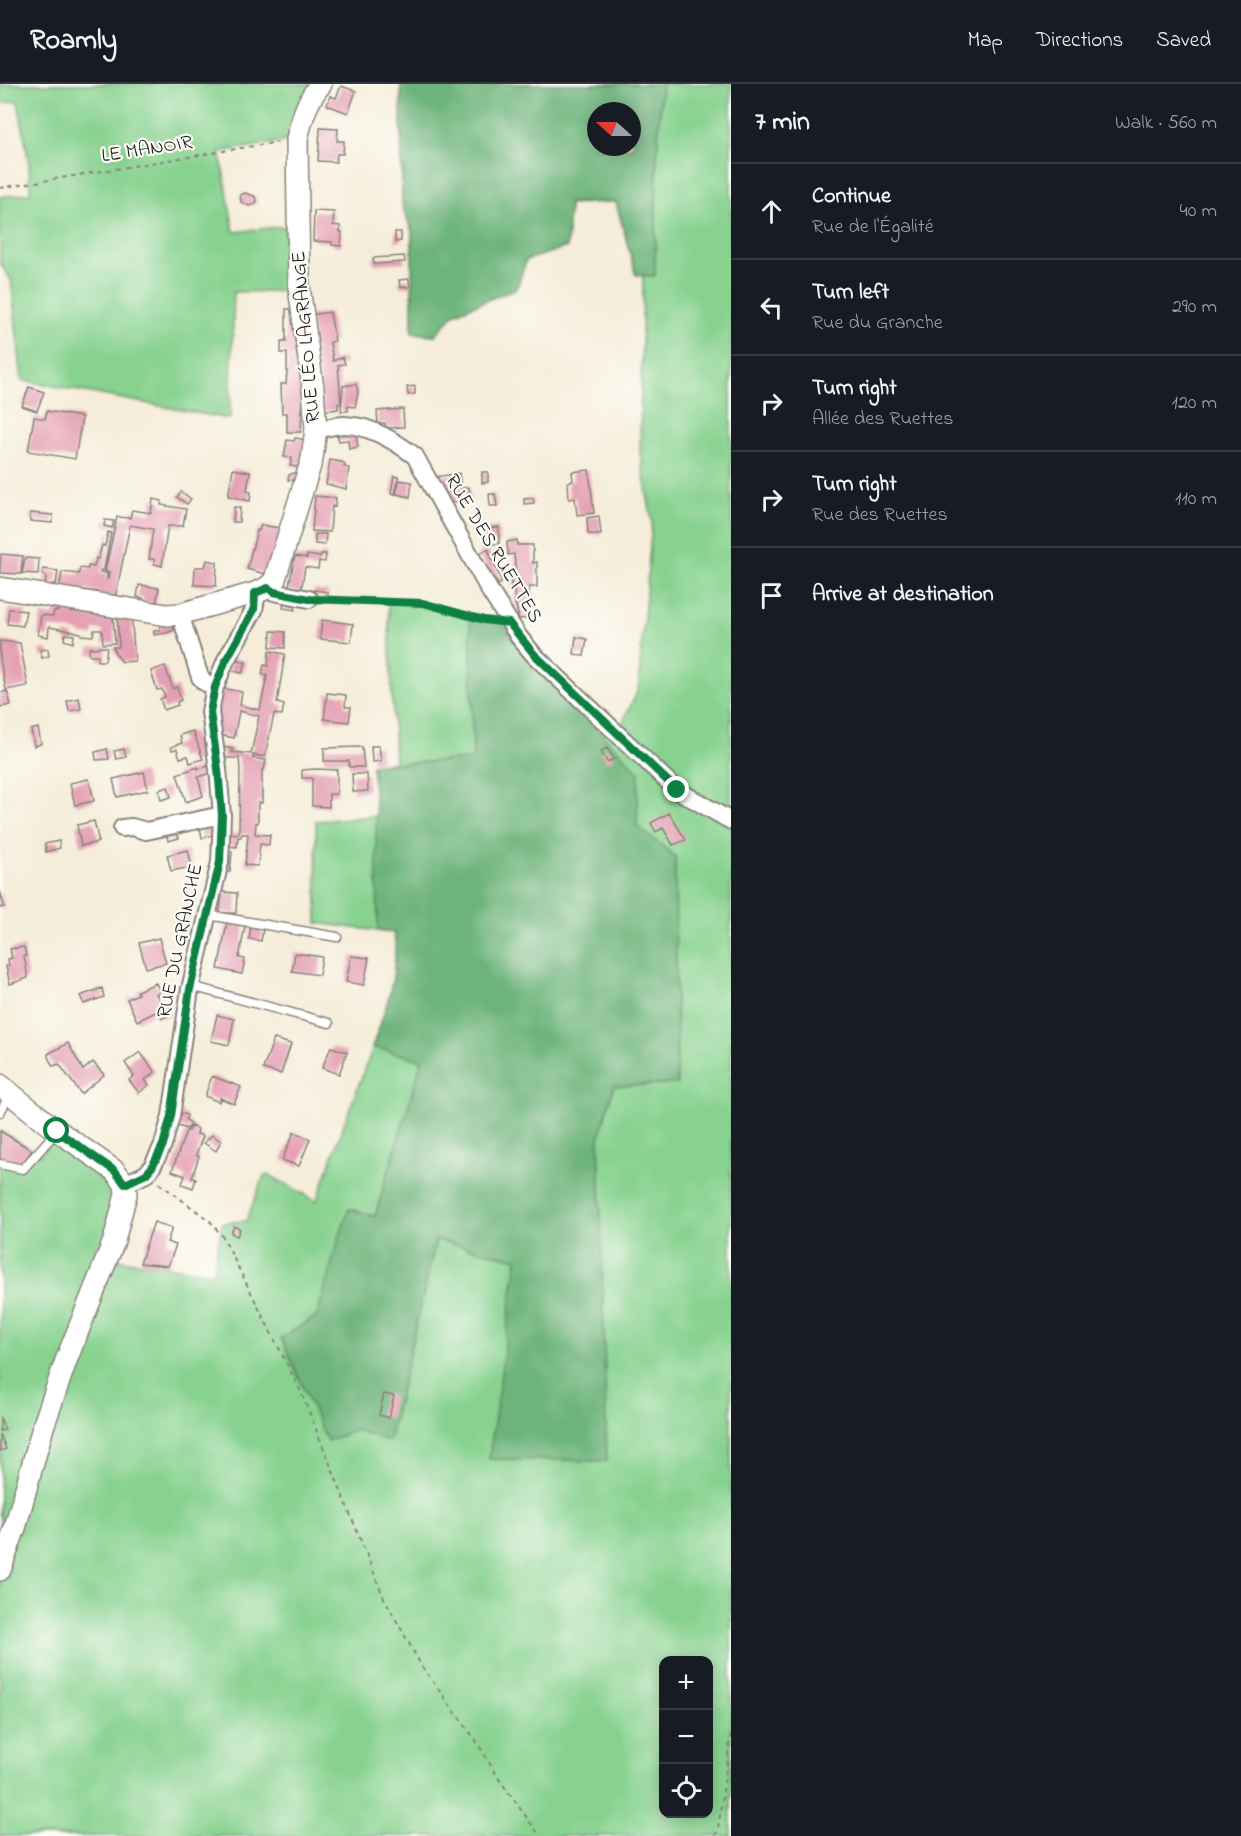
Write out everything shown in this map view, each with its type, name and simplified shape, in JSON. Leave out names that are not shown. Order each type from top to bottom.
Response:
[{"type":"street","name":"RUE LÉO LAGRANGE","points":[[261,590],[275,579],[312,459],[316,429],[313,388],[299,287],[297,139],[302,117],[311,95],[321,84]]},
{"type":"street","name":"RUE DES RUETTES","points":[[316,429],[352,426],[395,441],[414,456],[509,623],[534,654],[677,790],[731,822]]},
{"type":"street","points":[[0,588],[167,615],[180,614],[261,590],[309,599]]},
{"type":"street","name":"RUE DU GRANCHE","points":[[146,1174],[158,1156],[169,1124],[191,986],[220,862],[222,815],[210,717],[215,687],[226,660],[254,610],[261,590]]},
{"type":"street","points":[[180,614],[200,677],[204,682],[215,687]]},
{"type":"street","points":[[122,828],[132,827],[146,831],[222,815]]},
{"type":"street","points":[[0,1570],[15,1528],[43,1427],[114,1241],[124,1207],[125,1184],[115,1171],[3,1097]]},
{"type":"street","points":[[125,1184],[146,1174]]},
{"type":"lane","points":[[208,915],[338,937]]},
{"type":"lane","points":[[191,986],[329,1023]]},
{"type":"lane","points":[[0,1164],[23,1169],[57,1131]]},
{"type":"path","name":"LE MANOIR","points":[[0,188],[297,139]]},
{"type":"path","points":[[309,599],[423,603],[484,620],[509,623]]},
{"type":"path","points":[[146,1174],[201,1214],[223,1237],[301,1392],[384,1598],[400,1630],[422,1667],[475,1739],[504,1786],[540,1836]]},
{"type":"path","points":[[715,1836],[718,1830],[731,1732]]},
{"type":"green space","points":[[0,84],[321,84],[297,139],[220,152],[234,232],[285,226],[284,291],[234,292],[230,419],[22,380],[11,280],[0,263],[0,197],[30,193],[29,163],[18,101],[0,103]]},
{"type":"green space","points":[[401,84],[731,84],[731,1836],[0,1836],[0,1130],[40,1155],[60,1133],[119,1174],[108,1258],[213,1273],[222,1223],[246,1221],[264,1176],[269,1175],[317,1201],[385,1014],[394,973],[394,933],[317,923],[316,821],[376,816],[372,765],[395,762],[388,602],[423,603],[484,620],[509,623],[617,734],[638,690],[652,522],[640,453],[643,276],[636,275],[616,202],[569,204],[567,247],[526,260],[517,288],[455,313],[435,335],[412,333],[412,231],[402,205]]},
{"type":"green space","points":[[401,84],[662,84],[657,155],[655,276],[636,275],[616,202],[569,203],[567,247],[526,260],[517,288],[455,313],[435,335],[412,333],[412,231],[402,205]]},
{"type":"green space","points":[[470,616],[501,622],[532,664],[639,772],[637,826],[675,856],[677,1084],[614,1086],[599,1138],[607,1461],[489,1459],[517,1259],[436,1240],[389,1441],[356,1430],[327,1441],[281,1338],[317,1316],[349,1209],[375,1216],[422,1060],[372,1047],[390,991],[395,948],[394,933],[378,930],[376,816],[372,765],[473,759]]},
{"type":"building","points":[[341,86],[356,91],[348,113],[327,105],[330,96],[336,98]]},
{"type":"building","points":[[320,128],[338,129],[337,141],[344,141],[343,154],[337,154],[336,162],[318,161]]},
{"type":"building","points":[[245,193],[254,196],[257,200],[256,204],[249,206],[241,202],[240,195]]},
{"type":"building","points":[[314,211],[334,212],[333,225],[340,226],[340,232],[342,232],[341,246],[332,245],[332,242],[313,241]]},
{"type":"building","points":[[395,232],[401,232],[401,241],[395,242]]},
{"type":"building","points":[[404,256],[405,262],[374,264],[373,258]]},
{"type":"building","points":[[409,279],[410,287],[400,287],[399,280]]},
{"type":"building","points":[[286,309],[293,309],[295,341],[301,341],[302,391],[305,391],[306,405],[302,405],[301,432],[287,432],[287,413],[282,413],[281,384],[286,384],[287,353],[281,353],[281,341],[286,341]]},
{"type":"building","points":[[330,312],[335,341],[330,342],[333,361],[343,357],[345,364],[338,365],[341,403],[338,404],[338,409],[324,411],[310,315]]},
{"type":"building","points":[[356,384],[358,392],[355,407],[348,406],[348,411],[341,411],[343,386]]},
{"type":"building","points":[[415,386],[415,394],[408,395],[407,387]]},
{"type":"building","points":[[29,387],[44,392],[37,411],[22,406]]},
{"type":"building","points":[[403,409],[404,427],[389,428],[385,426],[385,423],[378,424],[377,411]]},
{"type":"building","points":[[47,411],[82,417],[75,459],[28,451],[34,417],[45,419]]},
{"type":"building","points":[[345,432],[356,434],[358,447],[349,449],[348,440],[339,441],[337,435]]},
{"type":"building","points":[[295,438],[308,440],[303,468],[290,466],[292,458],[284,457],[287,440],[294,441]]},
{"type":"building","points":[[330,460],[342,462],[345,464],[344,467],[349,468],[346,489],[326,484]]},
{"type":"building","points":[[233,469],[250,472],[247,491],[251,492],[250,501],[228,496]]},
{"type":"building","points":[[589,470],[594,513],[577,515],[575,498],[569,499],[568,482],[573,481],[572,472]]},
{"type":"building","points":[[482,472],[488,472],[488,482],[482,483]]},
{"type":"building","points":[[459,473],[461,488],[469,487],[471,499],[449,503],[435,477]]},
{"type":"building","points":[[302,474],[301,481],[288,480],[289,475]]},
{"type":"building","points":[[394,476],[399,477],[395,494],[391,493]]},
{"type":"building","points":[[399,480],[412,482],[410,497],[396,494]]},
{"type":"building","points":[[181,492],[191,499],[187,504],[177,497]]},
{"type":"building","points":[[489,494],[495,494],[497,506],[490,506]]},
{"type":"building","points":[[315,496],[336,498],[335,507],[332,506],[330,532],[312,531]]},
{"type":"building","points":[[533,498],[534,503],[524,504],[524,499]]},
{"type":"building","points":[[153,499],[162,501],[161,505],[186,509],[183,526],[168,526],[162,566],[154,564],[154,559],[149,559],[153,529],[130,525],[115,599],[97,596],[98,592],[74,589],[73,593],[59,590],[62,572],[79,574],[80,568],[94,567],[102,545],[105,546],[108,532],[111,533],[104,570],[100,572],[107,573],[108,579],[109,572],[105,571],[117,517],[130,518],[132,510],[151,513]]},
{"type":"building","points":[[234,507],[240,508],[239,522],[233,522]]},
{"type":"building","points":[[30,513],[53,515],[52,523],[30,521]]},
{"type":"building","points":[[599,516],[601,535],[588,534],[587,518]]},
{"type":"building","points":[[105,520],[114,521],[112,528],[104,526]]},
{"type":"building","points":[[261,525],[279,528],[280,535],[269,575],[247,569],[257,530],[259,531]]},
{"type":"building","points":[[499,527],[499,544],[487,544],[487,528]]},
{"type":"building","points":[[315,534],[326,534],[325,545],[315,544]]},
{"type":"building","points":[[517,540],[517,545],[533,545],[533,563],[537,562],[537,587],[529,587],[531,618],[519,619],[515,602],[514,587],[516,585],[511,585],[511,577],[516,576],[514,554],[508,555],[507,542]]},
{"type":"building","points":[[488,549],[502,582],[498,585],[478,554]]},
{"type":"building","points":[[1,554],[23,556],[21,574],[0,573]]},
{"type":"building","points":[[321,554],[326,554],[325,562],[319,561],[318,569],[305,567],[301,592],[288,590],[295,556],[320,557]]},
{"type":"building","points":[[25,558],[39,559],[38,574],[22,573]]},
{"type":"building","points":[[207,560],[217,562],[216,586],[194,585],[195,567],[205,567]]},
{"type":"building","points":[[43,569],[58,571],[56,584],[52,584],[51,589],[45,588],[46,576],[43,575]]},
{"type":"building","points":[[139,585],[159,588],[156,604],[143,602],[143,598],[137,597]]},
{"type":"building","points":[[314,590],[328,592],[328,595],[324,597],[313,595]]},
{"type":"building","points":[[285,599],[296,601],[295,610],[283,608]]},
{"type":"building","points":[[59,604],[71,606],[70,611],[113,615],[115,643],[103,644],[102,630],[94,630],[93,636],[49,627],[48,637],[38,635],[41,615],[53,616],[54,611],[58,611]]},
{"type":"building","points":[[9,609],[26,611],[23,626],[7,624]]},
{"type":"building","points":[[131,613],[135,661],[122,662],[113,647],[119,647],[117,614]]},
{"type":"building","points":[[161,618],[170,620],[174,630],[154,635],[154,630],[160,630]]},
{"type":"building","points":[[322,620],[353,624],[351,642],[320,639]]},
{"type":"building","points":[[271,631],[285,632],[285,648],[270,647]]},
{"type":"building","points":[[65,634],[74,635],[73,643],[64,640]]},
{"type":"building","points":[[576,637],[587,639],[584,656],[574,654]]},
{"type":"building","points":[[0,641],[20,643],[28,686],[6,690],[0,659]]},
{"type":"building","points":[[107,647],[105,661],[98,661],[98,655],[89,655],[89,648]]},
{"type":"building","points":[[48,649],[49,656],[42,658],[40,650]]},
{"type":"building","points":[[269,651],[285,654],[277,703],[284,705],[282,715],[274,714],[265,757],[253,755],[253,758],[266,760],[264,770],[262,770],[262,803],[258,802],[258,823],[256,823],[255,834],[270,835],[269,845],[260,844],[258,866],[245,865],[248,834],[238,837],[237,847],[226,846],[227,833],[239,834],[240,770],[239,758],[223,758],[223,747],[233,749],[232,752],[251,754],[259,716],[239,711],[234,738],[217,734],[215,727],[221,688],[242,692],[240,705],[260,710],[267,676],[262,674],[264,665],[268,666]]},
{"type":"building","points":[[232,658],[246,662],[242,673],[229,670]]},
{"type":"building","points":[[165,666],[173,689],[177,687],[181,700],[177,702],[178,705],[164,710],[160,699],[165,697],[162,689],[157,690],[151,671]]},
{"type":"building","points":[[7,691],[11,705],[0,707],[0,693]]},
{"type":"building","points":[[327,693],[346,695],[345,707],[351,707],[349,722],[324,719]]},
{"type":"building","points":[[79,698],[81,709],[69,711],[67,701]]},
{"type":"building","points":[[38,728],[41,744],[34,746],[31,730]]},
{"type":"building","points":[[193,731],[203,759],[190,763],[188,756],[180,758],[177,749],[172,750],[171,747],[182,743],[180,735]]},
{"type":"building","points":[[371,746],[379,746],[381,761],[372,762]]},
{"type":"building","points":[[362,747],[364,767],[349,767],[349,761],[324,761],[324,748]]},
{"type":"building","points":[[607,748],[614,759],[607,762],[601,751]]},
{"type":"building","points":[[107,749],[109,759],[96,760],[95,752]]},
{"type":"building","points":[[124,749],[126,757],[116,759],[114,751]]},
{"type":"building","points":[[209,766],[211,773],[198,777],[203,796],[186,802],[177,774]]},
{"type":"building","points":[[302,770],[337,770],[337,794],[329,794],[329,807],[312,806],[312,778],[302,778]]},
{"type":"building","points":[[144,772],[148,790],[117,797],[113,779]]},
{"type":"building","points":[[352,774],[367,774],[368,791],[353,792]]},
{"type":"building","points":[[89,779],[94,801],[75,805],[70,783]]},
{"type":"building","points":[[168,787],[171,797],[161,800],[159,790]]},
{"type":"building","points":[[669,813],[686,840],[673,845],[663,828],[656,832],[651,823]]},
{"type":"building","points":[[94,821],[99,842],[81,846],[77,825]]},
{"type":"building","points":[[214,824],[216,834],[202,838],[200,827]]},
{"type":"building","points":[[177,834],[179,838],[168,841],[167,836]]},
{"type":"building","points":[[59,841],[60,848],[46,852],[45,844]]},
{"type":"building","points":[[188,850],[192,867],[171,871],[167,855]]},
{"type":"building","points":[[227,851],[232,851],[230,872],[224,872]]},
{"type":"building","points":[[0,890],[4,907],[0,908]]},
{"type":"building","points":[[222,892],[237,893],[236,913],[220,913]]},
{"type":"building","points":[[227,923],[245,926],[239,958],[245,959],[242,974],[218,969]]},
{"type":"building","points":[[251,927],[263,930],[261,941],[249,939]]},
{"type":"building","points":[[159,938],[166,963],[146,968],[139,943]]},
{"type":"building","points":[[24,947],[28,978],[10,984],[6,966],[9,965],[8,959],[12,958],[10,949]]},
{"type":"building","points":[[295,953],[322,957],[319,975],[292,971]]},
{"type":"building","points":[[351,956],[369,958],[364,985],[346,982]]},
{"type":"building","points":[[156,983],[160,992],[156,994],[163,1008],[166,1006],[170,1014],[162,1019],[158,1011],[137,1021],[127,999],[138,994],[137,991]]},
{"type":"building","points":[[102,988],[104,997],[84,1004],[80,996]]},
{"type":"building","points":[[217,1015],[234,1019],[229,1045],[211,1041]]},
{"type":"building","points":[[274,1039],[291,1044],[281,1074],[263,1069]]},
{"type":"building","points":[[68,1043],[83,1070],[93,1062],[104,1075],[81,1094],[59,1064],[53,1066],[48,1057],[48,1054]]},
{"type":"building","points":[[331,1047],[347,1052],[339,1074],[322,1068]]},
{"type":"building","points":[[140,1052],[155,1072],[145,1080],[149,1085],[139,1093],[129,1080],[134,1076],[125,1063]]},
{"type":"building","points":[[212,1076],[241,1087],[234,1104],[220,1098],[219,1102],[205,1096]]},
{"type":"building","points":[[180,1113],[187,1115],[186,1120],[191,1123],[188,1129],[174,1125]]},
{"type":"building","points":[[191,1126],[198,1129],[197,1134],[203,1136],[196,1155],[199,1156],[192,1178],[196,1179],[193,1188],[182,1184],[185,1176],[172,1171],[186,1131],[189,1131]]},
{"type":"building","points":[[0,1131],[32,1150],[22,1166],[0,1162]]},
{"type":"building","points":[[294,1132],[310,1139],[299,1166],[282,1160]]},
{"type":"building","points":[[212,1135],[221,1141],[216,1151],[204,1143]]},
{"type":"building","points":[[154,1222],[172,1228],[167,1242],[176,1245],[168,1266],[140,1263]]},
{"type":"building","points":[[234,1226],[240,1229],[237,1236],[231,1233]]},
{"type":"building","points":[[384,1394],[394,1396],[389,1418],[379,1415]]},
{"type":"building","points":[[0,1417],[5,1430],[0,1431]]},
{"type":"building","points":[[0,1434],[6,1449],[0,1451]]},
{"type":"route","points":[[57,1131],[115,1171],[125,1184],[146,1174],[163,1145],[173,1101],[190,989],[220,862],[222,815],[210,712],[215,687],[226,660],[254,610],[255,593],[268,588],[274,592],[309,599],[423,603],[484,620],[509,623],[534,654],[677,790]]}]
